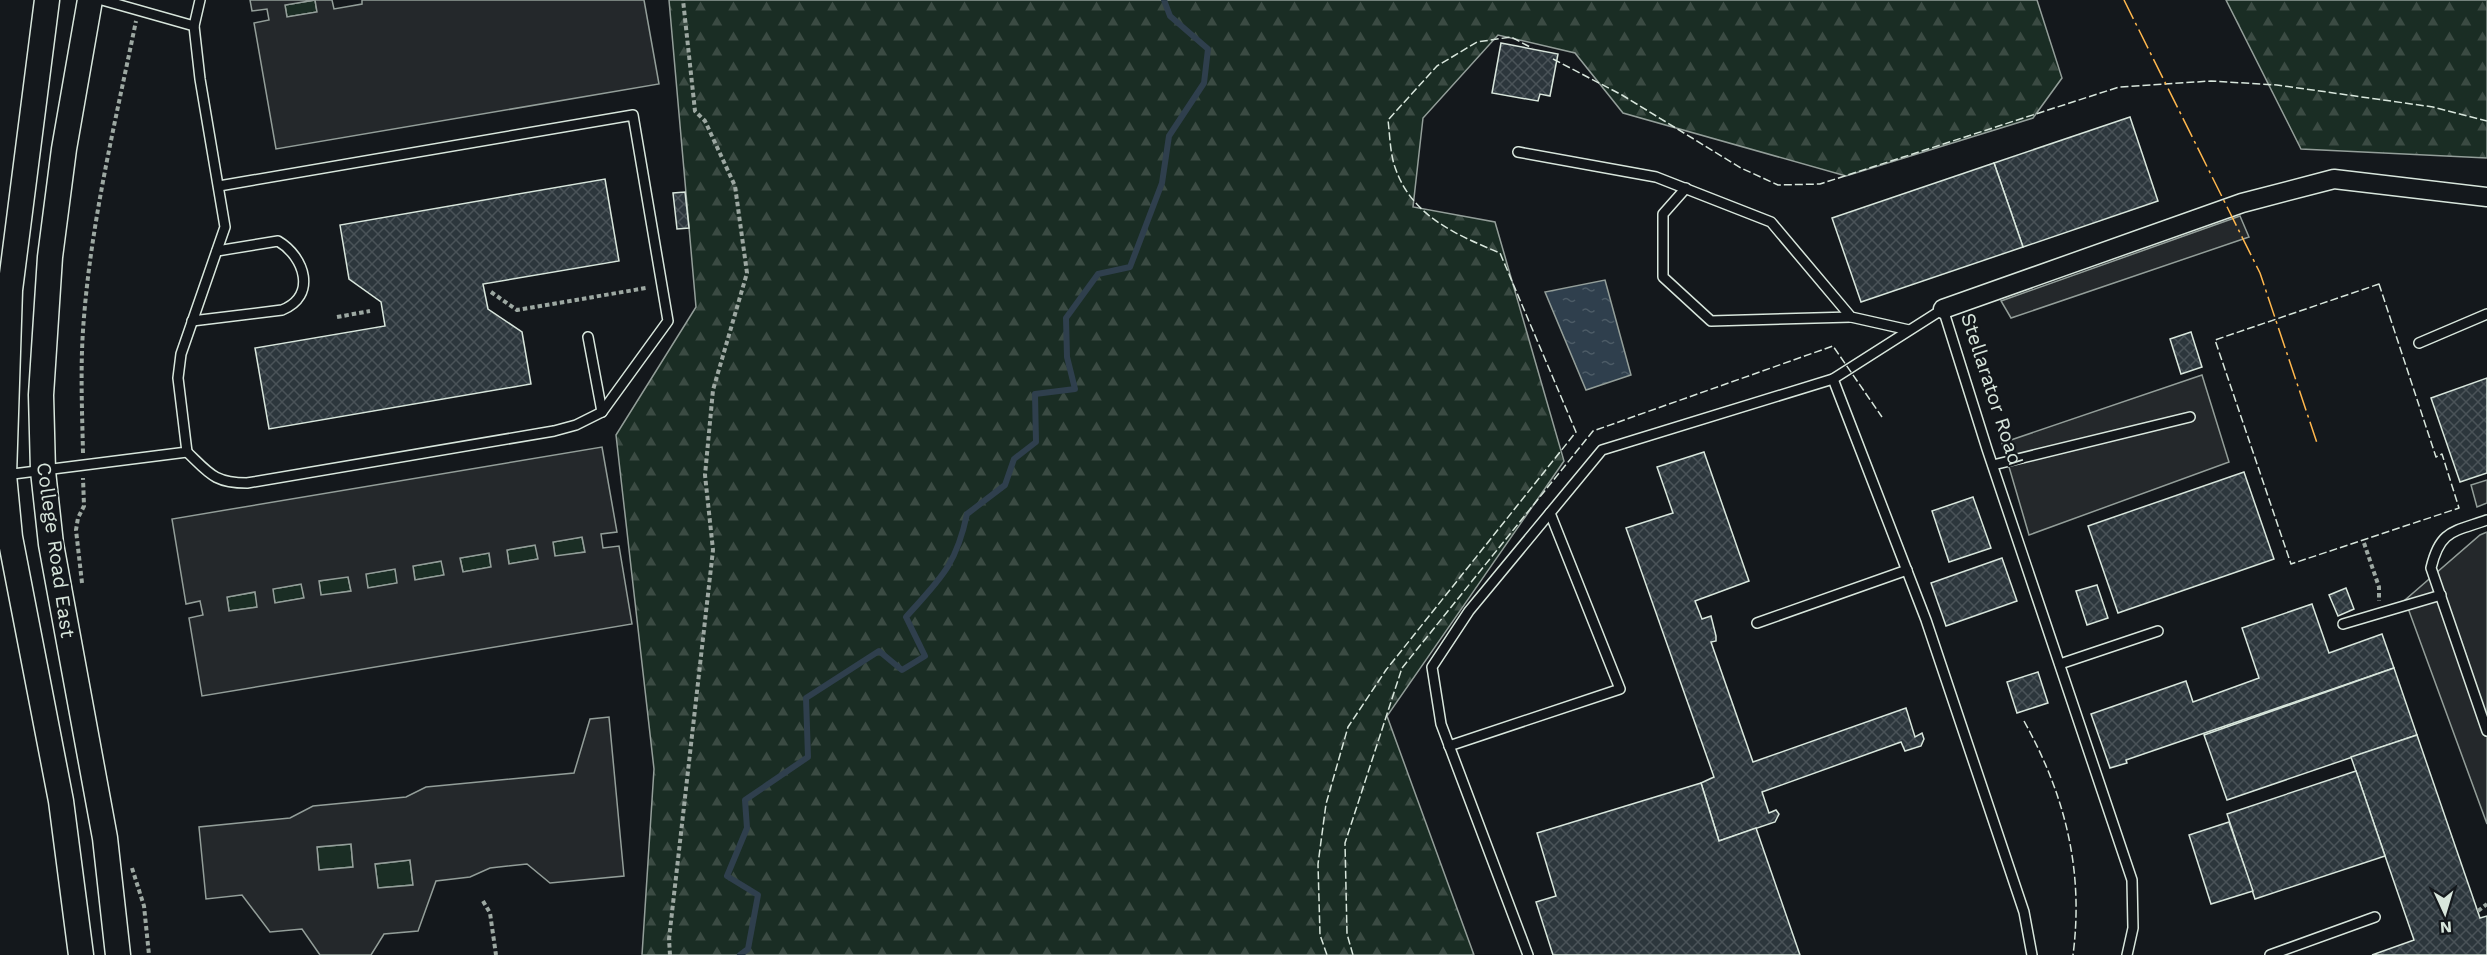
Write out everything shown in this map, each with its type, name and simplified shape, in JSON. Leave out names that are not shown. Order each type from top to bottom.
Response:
[{"type":"street","name":"College Road East","points":[[47,0],[10,290],[2,476],[10,537],[61,801],[81,955]]},
{"type":"street","name":"College Road East","points":[[90,0],[64,148],[50,257],[41,395],[43,471],[51,544],[105,838],[118,955]]},
{"type":"street","name":"Stellarator Road","points":[[1943,309],[2242,203],[2334,179],[2487,197]]},
{"type":"lane","points":[[102,0],[194,26]]},
{"type":"lane","points":[[200,0],[194,26],[200,79],[225,227],[181,354],[178,378],[187,452],[212,476],[228,483],[247,483],[554,431],[576,425],[602,412],[668,321],[633,114],[219,186]]},
{"type":"lane","points":[[1518,153],[1656,177],[1771,222],[1851,317]]},
{"type":"lane","points":[[1686,188],[1663,214],[1663,278],[1711,321],[1851,317],[1909,330]]},
{"type":"lane","points":[[192,321],[282,310],[294,306],[301,295],[303,282],[300,263],[289,247],[278,241],[217,250]]},
{"type":"lane","points":[[1528,955],[1441,723],[1432,667],[1469,611],[1602,450],[1833,379],[1943,309]]},
{"type":"lane","name":"Stellarator Road","points":[[1943,309],[2132,880],[2133,928],[2127,955]]},
{"type":"lane","points":[[2419,343],[2487,314]]},
{"type":"lane","points":[[588,337],[602,412]]},
{"type":"lane","points":[[1833,379],[1930,631],[2024,912],[2032,955]]},
{"type":"lane","points":[[1993,465],[2190,417]]},
{"type":"lane","points":[[2,476],[187,452]]},
{"type":"lane","points":[[1449,746],[1620,689],[1550,513]]},
{"type":"lane","points":[[2487,521],[2450,534],[2436,547],[2431,568],[2487,731]]},
{"type":"lane","points":[[1757,623],[1907,570]]},
{"type":"lane","points":[[2343,624],[2441,596]]},
{"type":"lane","points":[[2060,664],[2158,631]]},
{"type":"lane","points":[[2270,955],[2375,917]]},
{"type":"path","points":[[670,955],[669,939],[677,857],[712,550],[705,474],[713,390],[747,273],[735,186],[705,121],[695,111],[683,0]]},
{"type":"path","points":[[491,292],[517,310],[646,288]]},
{"type":"path","points":[[337,317],[370,311]]},
{"type":"path","points":[[2364,543],[2379,587],[2380,614]]},
{"type":"path","points":[[483,901],[490,913],[496,955]]},
{"type":"path","points":[[2478,911],[2487,904]]},
{"type":"green space","points":[[315,0],[317,12],[287,17],[285,5]]},
{"type":"green space","points":[[669,0],[2037,0],[2062,78],[2033,118],[1846,176],[1623,113],[1575,53],[1498,35],[1423,118],[1413,207],[1495,222],[1564,461],[1387,716],[1474,955],[642,955],[654,769],[616,435],[696,307]]},
{"type":"green space","points":[[2226,0],[2487,0],[2487,158],[2301,149]]},
{"type":"green space","points":[[582,537],[585,552],[555,557],[553,542]]},
{"type":"green space","points":[[536,545],[538,559],[509,564],[507,550]]},
{"type":"green space","points":[[489,553],[491,567],[463,572],[460,558]]},
{"type":"green space","points":[[442,561],[444,575],[415,580],[413,566]]},
{"type":"green space","points":[[395,569],[398,583],[368,588],[365,574]]},
{"type":"green space","points":[[348,576],[351,591],[321,596],[319,581]]},
{"type":"green space","points":[[302,584],[304,598],[275,603],[272,589]]},
{"type":"green space","points":[[255,592],[258,607],[229,611],[227,597]]},
{"type":"green space","points":[[351,844],[353,867],[319,870],[317,847]]},
{"type":"green space","points":[[410,860],[413,885],[378,888],[375,864]]},
{"type":"shaded area","points":[[250,0],[315,0],[332,0],[334,9],[362,4],[362,0],[644,0],[659,84],[276,149],[254,23],[269,20],[267,9],[252,11]],"holes":[[[315,0],[317,12],[287,17],[285,5]]]},
{"type":"shaded area","points":[[2240,216],[2249,237],[2011,318],[2001,301]]},
{"type":"shaded area","points":[[2202,375],[2229,462],[2029,535],[2002,443]]},
{"type":"shaded area","points":[[602,447],[617,532],[601,534],[603,548],[619,546],[632,624],[202,696],[189,618],[203,615],[200,601],[186,604],[172,519]],"holes":[[[582,537],[585,552],[555,556],[553,542]],[[535,545],[538,559],[509,564],[507,550]],[[489,553],[491,567],[463,572],[460,558]],[[441,561],[444,575],[415,580],[413,566]],[[395,569],[397,583],[368,588],[366,574]],[[348,577],[351,591],[321,595],[319,581]],[[301,584],[304,598],[275,603],[273,589]],[[255,592],[257,607],[229,611],[227,597]]]},
{"type":"shaded area","points":[[2487,480],[2487,503],[2477,507],[2471,485]]},
{"type":"shaded area","points":[[2487,532],[2487,824],[2405,600],[2480,535]]},
{"type":"shaded area","points":[[609,717],[624,876],[550,883],[527,864],[490,868],[470,877],[436,881],[418,931],[384,934],[371,955],[320,955],[302,929],[270,932],[242,895],[206,899],[199,827],[290,818],[313,806],[406,797],[426,787],[574,773],[590,719]],"holes":[[[351,844],[353,867],[319,870],[317,847]],[[410,860],[413,885],[378,888],[375,864]]]},
{"type":"water","points":[[1605,280],[1631,375],[1586,390],[1545,292]]},
{"type":"building","points":[[1501,43],[1558,54],[1550,96],[1540,94],[1538,101],[1492,93]]},
{"type":"building","points":[[2130,117],[2158,201],[2023,247],[1994,163]]},
{"type":"building","points":[[1994,163],[2023,247],[1861,302],[1832,218]]},
{"type":"building","points":[[605,179],[619,261],[483,284],[488,309],[522,332],[531,384],[269,429],[255,348],[385,326],[381,302],[349,279],[340,225]]},
{"type":"building","points":[[685,192],[689,228],[677,229],[673,193]]},
{"type":"building","points":[[2191,332],[2202,367],[2181,374],[2170,339]]},
{"type":"building","points":[[2487,378],[2487,473],[2460,482],[2431,398]]},
{"type":"building","points":[[1704,452],[1749,581],[1695,601],[1702,619],[1711,616],[1716,641],[1711,642],[1753,762],[1906,708],[1915,737],[1922,733],[1924,739],[1921,746],[1905,751],[1901,742],[1762,792],[1769,813],[1776,810],[1779,814],[1775,822],[1719,841],[1701,783],[1714,777],[1626,528],[1673,513],[1657,467]]},
{"type":"building","points":[[2244,472],[2274,559],[2118,613],[2088,526]]},
{"type":"building","points":[[1973,497],[1991,548],[1949,562],[1932,511]]},
{"type":"building","points":[[2002,558],[2017,601],[1946,626],[1931,583]]},
{"type":"building","points":[[2097,585],[2108,618],[2087,625],[2076,591]]},
{"type":"building","points":[[2346,588],[2354,609],[2338,616],[2329,595]]},
{"type":"building","points":[[2312,604],[2329,653],[2382,634],[2394,668],[2126,760],[2127,763],[2110,768],[2091,714],[2186,681],[2193,702],[2259,678],[2242,628]]},
{"type":"building","points":[[2394,668],[2417,735],[2227,800],[2204,735]]},
{"type":"building","points":[[2038,672],[2048,703],[2017,713],[2007,682]]},
{"type":"building","points":[[2417,735],[2480,918],[2487,916],[2487,955],[2372,955],[2414,940],[2351,757]]},
{"type":"building","points":[[2356,771],[2385,856],[2255,899],[2227,814]]},
{"type":"building","points":[[1701,783],[1719,841],[1756,828],[1800,955],[1553,955],[1536,902],[1556,896],[1537,833]]},
{"type":"building","points":[[2229,822],[2253,891],[2211,904],[2189,835]]},
{"type":"waterway","points":[[740,955],[748,949],[758,895],[727,876],[747,828],[745,800],[808,757],[806,698],[879,651],[902,670],[925,656],[906,617],[945,571],[958,547],[967,514],[1005,485],[1014,459],[1036,442],[1035,394],[1075,389],[1067,357],[1066,318],[1098,274],[1130,267],[1162,183],[1169,136],[1204,83],[1208,49],[1170,16],[1164,0]]},
{"type":"fence","points":[[1327,955],[1320,935],[1318,864],[1326,804],[1348,727],[1386,670],[1576,432],[1500,253],[1453,231],[1425,212],[1404,186],[1396,170],[1390,145],[1388,120],[1437,66],[1477,42],[1511,37],[1532,48]]},
{"type":"fence","points":[[1553,59],[1622,95],[1741,168],[1778,185],[1820,184],[2119,87],[2211,81],[2277,85],[2433,107],[2487,121]]},
{"type":"fence","points":[[2379,284],[2436,457],[2442,454],[2459,508],[2291,564],[2215,340],[2379,284]]},
{"type":"fence","points":[[1353,955],[1347,934],[1345,843],[1402,668],[1593,431],[1833,346],[1882,417]]},
{"type":"fence","points":[[2024,721],[2050,777],[2068,834],[2076,893],[2073,955]]},
{"type":"power","points":[[2124,0],[2260,273],[2317,443]]}]
